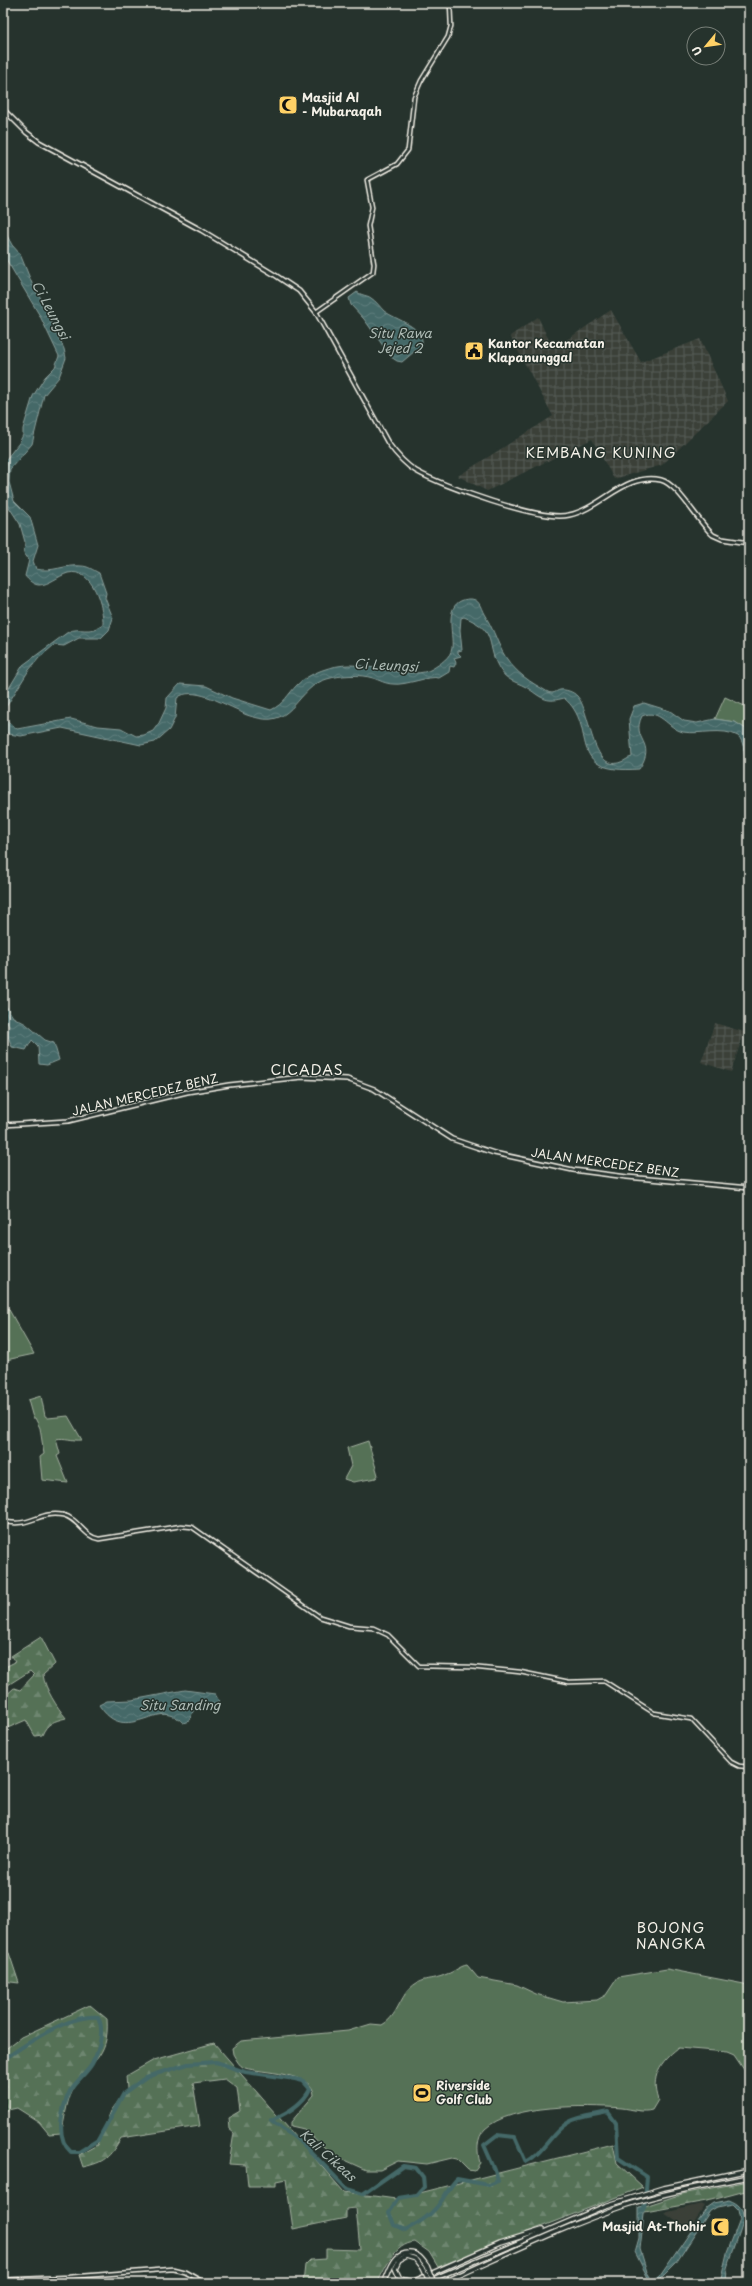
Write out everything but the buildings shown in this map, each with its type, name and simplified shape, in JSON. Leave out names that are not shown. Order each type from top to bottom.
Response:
[{"type":"highway","points":[[424,2283],[562,2224],[628,2198],[654,2190],[749,2170]]},
{"type":"highway","points":[[442,2283],[579,2224],[628,2206],[655,2197],[749,2176]]},
{"type":"highway","points":[[430,2283],[425,2267],[416,2259],[406,2256],[398,2260],[395,2268],[400,2279],[406,2282],[412,2282],[500,2243],[562,2224]]},
{"type":"highway","points":[[384,2283],[394,2261],[402,2254],[413,2253],[418,2255],[434,2283]]},
{"type":"main road","points":[[3,109],[26,132],[39,142],[200,230],[276,275],[302,294],[316,312],[388,443],[404,462],[415,470],[435,480],[502,504],[529,512],[558,516],[577,512],[638,480],[662,480],[671,486],[713,535],[722,539],[749,543]]},
{"type":"main road","name":"JALAN MERCEDEZ BENZ","points":[[3,1125],[68,1121],[187,1092],[222,1086],[302,1077],[347,1079],[374,1089],[452,1139],[494,1153],[573,1170],[627,1178],[749,1188]]},
{"type":"street","points":[[316,312],[372,272],[374,264],[368,226],[372,207],[367,180],[397,164],[408,150],[414,97],[421,81],[448,37],[451,26],[450,3]]},
{"type":"street","points":[[3,1521],[23,1524],[50,1514],[63,1515],[96,1539],[181,1526],[192,1527],[320,1617],[344,1625],[373,1628],[388,1635],[419,1666],[466,1666],[520,1672],[569,1682],[604,1681],[651,1712],[691,1719],[730,1762],[739,1766],[749,1767]]},
{"type":"street","points":[[3,2280],[69,2277],[173,2269],[185,2272],[205,2283]]},
{"type":"shaded area","points":[[611,310],[641,362],[700,339],[728,401],[662,465],[614,479],[592,439],[487,491],[458,476],[553,416],[510,336],[538,317],[553,349]]},
{"type":"shaded area","points":[[715,1023],[744,1032],[731,1072],[701,1062]]},
{"type":"shaded area","points":[[701,2204],[705,2206],[689,2230],[664,2213]]},
{"type":"green space","points":[[725,697],[749,708],[749,731],[735,722],[715,719]]},
{"type":"green space","points":[[8,1308],[34,1354],[6,1360],[3,1355],[3,1310]]},
{"type":"green space","points":[[41,1396],[45,1416],[48,1418],[68,1416],[82,1440],[62,1438],[56,1439],[60,1454],[57,1456],[68,1483],[42,1480],[40,1457],[44,1454],[40,1428],[35,1418],[33,1418],[28,1400]]},
{"type":"green space","points":[[368,1441],[378,1475],[376,1478],[353,1482],[344,1479],[351,1466],[347,1448]]},
{"type":"green space","points":[[41,1637],[55,1664],[43,1675],[44,1680],[52,1698],[66,1718],[51,1723],[42,1735],[35,1736],[26,1720],[3,1730],[3,1698],[14,1688],[20,1690],[34,1675],[30,1671],[8,1685],[3,1680],[3,1668],[15,1662],[11,1656]]},
{"type":"green space","points":[[3,1947],[9,1953],[19,1983],[3,1981]]},
{"type":"green space","name":"Riverside Golf Club","points":[[467,1965],[478,1978],[517,1985],[536,1994],[563,2002],[597,2000],[606,1995],[618,1977],[667,1969],[744,1984],[749,1986],[749,2077],[734,2055],[727,2052],[678,2048],[666,2059],[658,2071],[655,2084],[658,2100],[652,2110],[641,2111],[589,2106],[550,2108],[531,2111],[512,2115],[497,2121],[485,2129],[480,2137],[478,2145],[480,2163],[474,2171],[468,2170],[457,2159],[452,2158],[427,2164],[398,2161],[380,2170],[366,2170],[333,2155],[304,2129],[291,2126],[291,2122],[314,2095],[312,2087],[305,2082],[286,2075],[245,2068],[239,2064],[233,2054],[232,2048],[241,2041],[348,2031],[371,2024],[382,2025],[390,2019],[411,1987],[421,1981],[450,1973]]},
{"type":"green space","points":[[90,2005],[107,2019],[105,2043],[97,2059],[78,2081],[72,2091],[68,2101],[61,2133],[49,2134],[39,2122],[17,2108],[3,2111],[3,2051],[21,2037]]},
{"type":"green space","points":[[214,2043],[344,2192],[396,2199],[613,2144],[617,2163],[643,2187],[438,2267],[429,2252],[415,2242],[396,2251],[377,2283],[303,2283],[305,2265],[310,2260],[326,2259],[326,2249],[360,2250],[356,2208],[346,2209],[346,2218],[293,2229],[286,2179],[276,2181],[276,2186],[248,2186],[246,2165],[229,2164],[234,2133],[229,2129],[228,2118],[240,2111],[237,2088],[225,2079],[193,2083],[200,2126],[121,2138],[110,2155],[102,2161],[83,2167],[79,2155],[97,2145],[111,2111],[127,2089],[126,2076],[154,2060]]},
{"type":"green space","points":[[749,2181],[749,2190],[712,2200],[645,2212],[645,2206],[682,2194]]},
{"type":"water","points":[[3,228],[12,245],[20,254],[33,286],[40,297],[64,349],[66,358],[59,377],[44,395],[32,444],[10,469],[9,482],[14,501],[30,517],[38,545],[33,561],[36,569],[48,570],[69,566],[84,566],[99,573],[106,593],[105,598],[113,618],[109,630],[101,638],[79,638],[64,646],[54,645],[39,658],[29,670],[6,707],[5,719],[17,729],[71,719],[98,726],[121,728],[136,736],[144,735],[153,731],[159,723],[166,708],[167,698],[180,684],[206,686],[232,698],[271,710],[283,702],[294,688],[302,681],[314,673],[335,666],[359,666],[404,673],[424,672],[438,665],[450,654],[452,648],[452,612],[460,601],[472,599],[477,601],[479,604],[502,651],[510,663],[519,672],[529,681],[549,692],[553,693],[559,690],[564,690],[572,692],[577,696],[582,703],[598,750],[603,759],[611,763],[621,762],[632,757],[629,719],[634,706],[644,703],[670,711],[684,721],[697,723],[715,719],[735,722],[749,731],[749,822],[745,802],[744,751],[742,742],[738,736],[725,732],[683,732],[672,727],[659,716],[648,714],[642,716],[639,724],[639,731],[646,752],[639,769],[615,769],[600,765],[591,757],[586,747],[580,723],[574,710],[564,698],[553,700],[545,699],[504,675],[496,662],[490,640],[483,628],[464,617],[461,618],[460,630],[462,650],[458,651],[461,656],[454,658],[456,663],[454,667],[450,666],[449,672],[439,678],[435,677],[398,684],[362,676],[344,676],[327,679],[317,683],[288,712],[280,717],[270,719],[247,715],[208,697],[191,694],[183,695],[177,698],[175,718],[169,730],[155,742],[141,745],[62,728],[21,736],[9,734],[3,729],[3,698],[23,665],[72,630],[89,630],[98,628],[103,625],[103,618],[99,599],[95,590],[84,576],[77,573],[68,573],[46,584],[39,585],[31,582],[25,576],[29,560],[24,553],[25,542],[20,524],[7,504],[3,492],[3,463],[19,443],[23,435],[23,429],[33,396],[45,377],[55,367],[59,356],[40,316],[3,254]]},
{"type":"water","name":"Situ Rawa Jejed 2","points":[[357,292],[368,296],[384,311],[409,325],[419,333],[422,339],[422,345],[402,362],[391,357],[364,319],[351,305],[349,298]]},
{"type":"water","points":[[3,1001],[13,1017],[26,1024],[45,1040],[54,1043],[59,1060],[47,1065],[39,1064],[38,1046],[32,1040],[26,1050],[12,1047],[8,1036],[9,1026],[3,1015]]},
{"type":"water","name":"Situ Sanding","points":[[185,1690],[215,1694],[219,1701],[214,1705],[194,1709],[189,1721],[183,1723],[173,1716],[163,1714],[142,1720],[120,1722],[110,1717],[99,1705],[107,1701],[132,1700]]},
{"type":"water","points":[[729,2200],[740,2207],[743,2212],[744,2219],[727,2269],[726,2283],[720,2283],[727,2253],[740,2219],[738,2209],[733,2204],[717,2207],[710,2211],[676,2263],[657,2282],[650,2282],[635,2252],[639,2238],[639,2207],[645,2206],[640,2249],[647,2272],[652,2280],[660,2276],[707,2208],[714,2203]]},
{"type":"waterway","name":"Kali Cikeas","points":[[3,2060],[23,2046],[61,2025],[87,2017],[98,2017],[101,2035],[97,2053],[90,2068],[70,2091],[62,2115],[61,2131],[66,2146],[71,2152],[79,2152],[98,2140],[124,2093],[146,2077],[188,2064],[216,2062],[245,2072],[303,2081],[310,2089],[303,2100],[288,2112],[271,2120],[303,2144],[347,2189],[363,2194],[403,2166],[416,2168],[423,2177],[424,2187],[417,2195],[398,2198],[389,2212],[394,2225],[405,2230],[433,2212],[457,2179],[489,2185],[498,2181],[484,2145],[497,2135],[515,2137],[526,2162],[538,2153],[557,2131],[569,2122],[583,2117],[608,2112],[616,2123],[618,2158],[647,2177],[644,2210]]},
{"type":"place","name":"Masjid Al - Mubaraqah","points":[[288,105]]},
{"type":"place","name":"Kantor Kecamatan Klapanunggal","points":[[474,351]]},
{"type":"place","name":"Riverside Golf Club","points":[[422,2093]]},
{"type":"place","name":"Masjid At-Thohir","points":[[720,2227]]},
{"type":"district","name":"KEMBANG KUNING","points":[[601,453]]},
{"type":"district","name":"CICADAS","points":[[307,1070]]},
{"type":"district","name":"BOJONG NANGKA","points":[[671,1936]]},
{"type":"water label","name":"Ci Leungsi","points":[[51,310]]},
{"type":"water label","name":"Ci Leungsi","points":[[386,665]]}]
